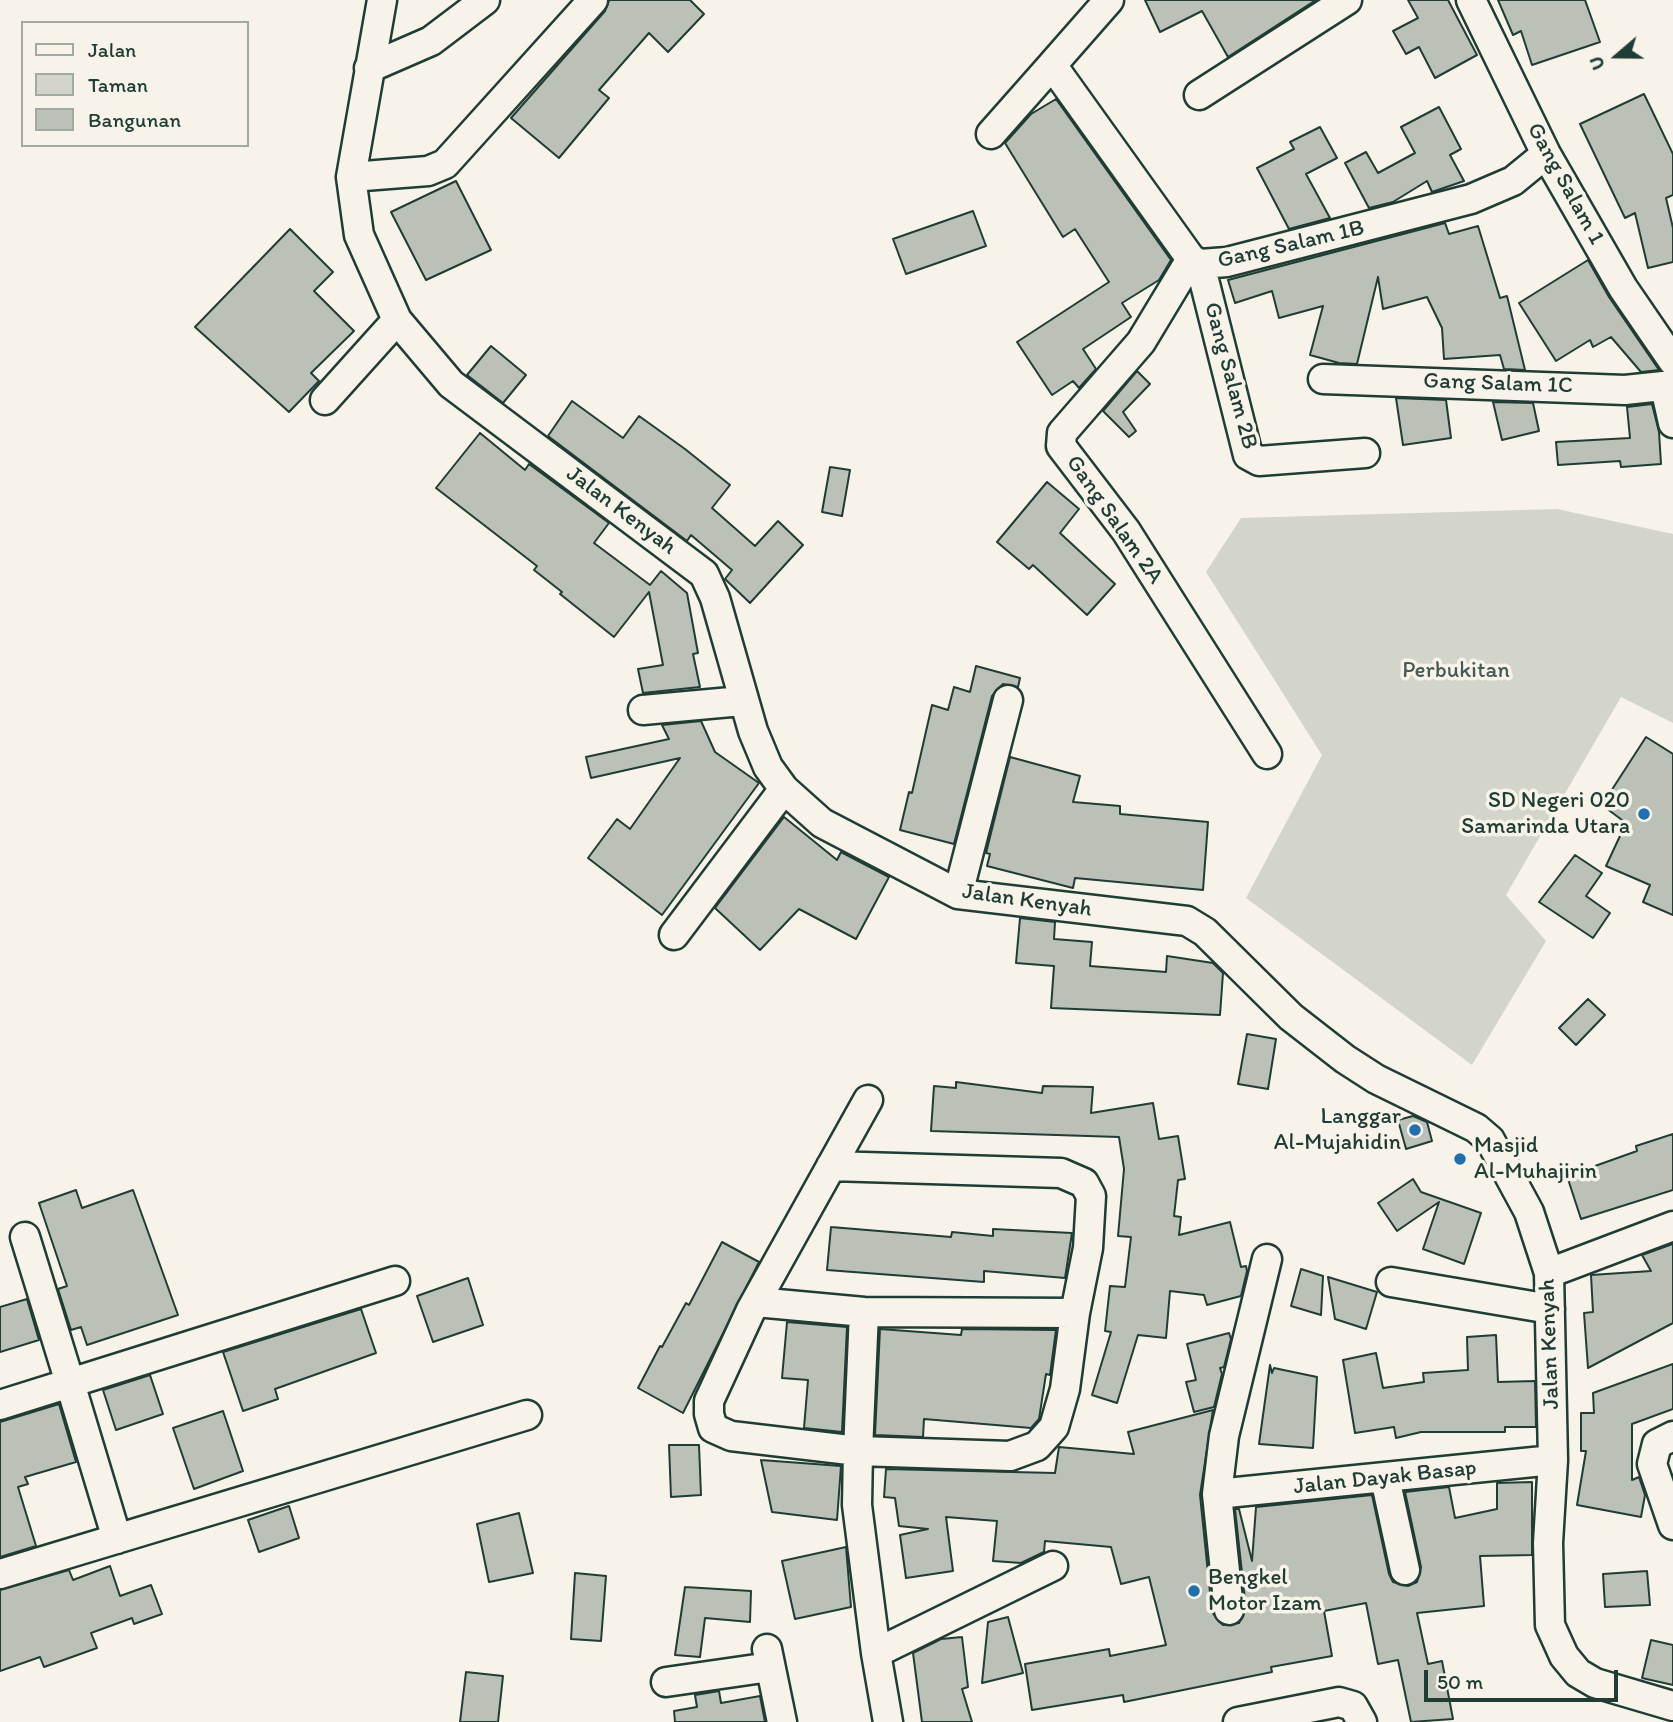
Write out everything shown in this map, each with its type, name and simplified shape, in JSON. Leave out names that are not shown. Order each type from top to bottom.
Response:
[{"type":"street","name":"Jalan Kenyah","points":[[382,0],[351,177],[359,235],[397,320],[451,384],[704,573],[715,598],[742,701],[768,767],[784,789],[822,823],[958,894],[1187,921],[1291,1017],[1345,1059],[1376,1079],[1476,1129],[1490,1140],[1529,1212],[1549,1273],[1553,1460],[1547,1611],[1549,1625],[1564,1656],[1578,1673],[1595,1683],[1673,1706]]},
{"type":"street","points":[[369,68],[431,41],[485,0]]},
{"type":"street","points":[[351,177],[428,171],[445,164],[593,0]]},
{"type":"street","points":[[991,134],[1109,0]]},
{"type":"street","points":[[1199,95],[1347,0]]},
{"type":"street","name":"Gang Salam 1","points":[[1471,0],[1546,154],[1623,288],[1670,378]]},
{"type":"street","name":"Gang Salam 1B","points":[[1052,65],[1195,262],[1227,262],[1482,196],[1513,181],[1546,154]]},
{"type":"street","name":"Gang Salam 2B","points":[[1195,262],[1248,455],[1259,461],[1365,453]]},
{"type":"street","name":"Gang Salam 2A","points":[[1195,262],[1141,342],[1062,433],[1061,446],[1126,531],[1268,754]]},
{"type":"street","points":[[325,400],[397,320]]},
{"type":"street","points":[[1670,378],[1673,423]]},
{"type":"street","name":"Gang Salam 1C","points":[[1323,379],[1625,390],[1670,378]]},
{"type":"street","points":[[958,894],[1008,700]]},
{"type":"street","points":[[643,710],[742,701]]},
{"type":"street","points":[[674,935],[784,789]]},
{"type":"street","points":[[831,1166],[1061,1173],[1084,1183],[1091,1196],[1088,1248],[1075,1313],[1065,1390],[1054,1427],[1037,1446],[1010,1456],[858,1451],[731,1436],[713,1428],[709,1422],[709,1401],[755,1302],[831,1166],[868,1100]]},
{"type":"street","points":[[1549,1273],[1673,1226]]},
{"type":"street","points":[[25,1237],[117,1539]]},
{"type":"street","points":[[1229,1610],[1217,1494],[1224,1436],[1267,1259]]},
{"type":"street","points":[[0,1405],[395,1281]]},
{"type":"street","points":[[1391,1282],[1549,1309]]},
{"type":"street","points":[[755,1302],[864,1312],[1075,1313]]},
{"type":"street","points":[[864,1312],[857,1505],[876,1653],[888,1722]]},
{"type":"street","points":[[0,1574],[527,1415]]},
{"type":"street","points":[[1673,1436],[1657,1444],[1652,1464],[1673,1525]]},
{"type":"street","name":"Jalan Dayak Basap","points":[[1217,1494],[1553,1460]]},
{"type":"street","points":[[1385,1478],[1405,1570]]},
{"type":"street","points":[[876,1653],[1053,1566]]},
{"type":"street","points":[[666,1682],[769,1658],[782,1722]]},
{"type":"street","points":[[1238,1722],[1339,1702],[1353,1706],[1362,1722]]},
{"type":"green space","name":"Perbukitan","points":[[1557,509],[1673,534],[1673,723],[1621,697],[1506,895],[1546,941],[1472,1065],[1246,898],[1322,755],[1206,572],[1241,518]]},
{"type":"building","points":[[609,0],[690,0],[704,14],[668,52],[649,33],[599,90],[609,98],[559,158],[511,118],[605,11]]},
{"type":"building","points":[[1145,0],[1316,0],[1228,57],[1202,11],[1160,32]]},
{"type":"building","points":[[1408,0],[1448,0],[1477,55],[1435,78],[1419,47],[1406,54],[1393,31],[1418,18]]},
{"type":"building","points":[[1498,0],[1585,0],[1600,42],[1532,65],[1521,31],[1513,35]]},
{"type":"building","points":[[1644,94],[1673,154],[1673,195],[1666,198],[1673,228],[1673,262],[1648,268],[1635,213],[1625,218],[1580,124]]},
{"type":"building","points":[[1056,99],[1171,260],[1159,280],[1122,303],[1131,317],[1083,349],[1096,369],[1079,388],[1073,381],[1052,395],[1017,342],[1109,282],[1075,229],[1063,237],[1005,143],[1031,114]]},
{"type":"building","points":[[1439,107],[1461,149],[1450,155],[1464,181],[1432,192],[1427,181],[1393,202],[1369,208],[1345,163],[1366,152],[1378,173],[1415,153],[1401,127]]},
{"type":"building","points":[[1320,127],[1337,158],[1306,174],[1330,218],[1289,229],[1257,168],[1294,149],[1290,142]]},
{"type":"building","points":[[456,181],[491,250],[426,280],[391,212]]},
{"type":"building","points":[[973,211],[986,246],[906,274],[893,239]]},
{"type":"building","points":[[1445,223],[1449,234],[1478,226],[1500,298],[1507,296],[1525,370],[1504,369],[1500,355],[1444,359],[1442,328],[1427,297],[1383,309],[1378,277],[1357,364],[1339,363],[1310,355],[1323,306],[1279,318],[1272,291],[1235,303],[1228,280]]},
{"type":"building","points":[[290,229],[333,272],[314,291],[354,331],[311,373],[319,381],[289,412],[195,327]]},
{"type":"building","points":[[1588,260],[1609,297],[1659,370],[1641,372],[1611,337],[1593,347],[1590,340],[1556,361],[1519,303]]},
{"type":"building","points":[[491,346],[526,375],[503,403],[467,375]]},
{"type":"building","points":[[1137,371],[1150,384],[1123,412],[1136,431],[1129,437],[1103,411]]},
{"type":"building","points":[[1396,398],[1446,400],[1451,438],[1403,445]]},
{"type":"building","points":[[572,401],[623,438],[639,416],[685,449],[730,485],[712,508],[755,546],[778,521],[803,545],[750,603],[725,579],[732,570],[691,535],[687,541],[548,436]]},
{"type":"building","points":[[1493,402],[1533,403],[1539,431],[1502,440]]},
{"type":"building","points":[[1652,404],[1659,432],[1661,464],[1621,467],[1620,461],[1558,465],[1556,442],[1630,438],[1627,407]]},
{"type":"building","points":[[480,433],[525,470],[529,464],[609,523],[594,543],[650,585],[661,571],[687,593],[698,653],[693,654],[700,687],[643,693],[638,669],[663,665],[649,592],[614,637],[560,594],[562,592],[534,570],[537,566],[436,488]]},
{"type":"building","points":[[830,467],[850,470],[842,516],[822,512]]},
{"type":"building","points":[[1047,482],[1079,509],[1060,533],[1115,584],[1087,615],[1033,565],[1029,569],[997,542]]},
{"type":"building","points":[[976,666],[1020,678],[1018,687],[1003,684],[992,696],[954,844],[900,830],[909,792],[912,793],[932,705],[948,710],[954,687],[970,692]]},
{"type":"building","points":[[701,721],[715,752],[759,783],[662,915],[588,858],[617,819],[630,829],[680,758],[591,778],[586,757],[669,739],[662,725]]},
{"type":"building","name":"SD Negeri 020 Samarinda Utara","points":[[1646,737],[1673,754],[1673,915],[1643,902],[1650,885],[1606,866],[1626,823],[1602,805]]},
{"type":"building","points":[[1010,757],[1080,776],[1073,802],[1120,806],[1120,814],[1208,822],[1203,890],[1075,878],[1073,888],[987,866],[990,854],[986,853]]},
{"type":"building","points":[[784,817],[837,860],[841,852],[889,877],[856,939],[799,909],[760,950],[715,908]]},
{"type":"building","points":[[1575,855],[1602,873],[1586,896],[1610,913],[1593,938],[1539,902]]},
{"type":"building","points":[[1020,918],[1055,922],[1054,939],[1092,942],[1090,966],[1166,972],[1167,956],[1213,963],[1223,973],[1220,1015],[1051,1008],[1054,966],[1016,963]]},
{"type":"building","points":[[1588,999],[1605,1015],[1576,1045],[1559,1028]]},
{"type":"building","points":[[1247,1034],[1276,1039],[1268,1089],[1238,1084]]},
{"type":"building","points":[[956,1082],[1042,1093],[1043,1086],[1093,1087],[1091,1113],[1153,1103],[1159,1139],[1178,1136],[1185,1179],[1178,1180],[1174,1216],[1181,1217],[1179,1235],[1230,1222],[1241,1267],[1246,1266],[1247,1271],[1241,1296],[1207,1305],[1204,1295],[1170,1291],[1166,1338],[1138,1335],[1117,1403],[1092,1395],[1111,1332],[1105,1331],[1110,1286],[1125,1287],[1131,1237],[1118,1236],[1124,1169],[1119,1137],[931,1131],[934,1086],[956,1088]]},
{"type":"building","name":"Langgar Al-Mujahidin","points":[[1413,1116],[1427,1122],[1432,1141],[1406,1149],[1398,1120]]},
{"type":"building","points":[[1673,1134],[1673,1190],[1581,1219],[1567,1176],[1637,1151],[1636,1146]]},
{"type":"building","points":[[1413,1179],[1421,1192],[1481,1213],[1464,1264],[1423,1249],[1439,1202],[1397,1231],[1378,1203]]},
{"type":"building","points":[[76,1190],[82,1208],[133,1190],[178,1315],[87,1345],[81,1327],[71,1330],[58,1289],[67,1286],[39,1203]]},
{"type":"building","points":[[831,1227],[951,1237],[952,1232],[993,1236],[993,1229],[1072,1233],[1065,1278],[984,1271],[984,1282],[827,1270]]},
{"type":"building","points":[[722,1242],[759,1262],[683,1413],[638,1388],[686,1303],[689,1305]]},
{"type":"building","points":[[1673,1244],[1673,1323],[1588,1368],[1584,1313],[1593,1312],[1591,1275],[1651,1271],[1642,1255]]},
{"type":"building","points":[[1301,1269],[1323,1276],[1321,1315],[1291,1306]]},
{"type":"building","points":[[1328,1277],[1377,1292],[1366,1329],[1335,1319]]},
{"type":"building","points":[[468,1278],[483,1325],[433,1342],[417,1296]]},
{"type":"building","points":[[27,1299],[39,1340],[0,1352],[0,1307]]},
{"type":"building","points":[[361,1309],[376,1353],[275,1389],[278,1399],[243,1411],[223,1352]]},
{"type":"building","points":[[787,1322],[847,1327],[842,1432],[804,1428],[808,1380],[782,1378]]},
{"type":"building","points":[[880,1329],[961,1335],[962,1329],[1056,1330],[1050,1375],[1046,1374],[1039,1419],[1031,1428],[924,1419],[923,1437],[875,1435]]},
{"type":"building","points":[[1229,1333],[1231,1339],[1224,1367],[1220,1368],[1222,1374],[1214,1407],[1194,1412],[1186,1382],[1196,1380],[1187,1344]]},
{"type":"building","points":[[1496,1335],[1498,1382],[1535,1381],[1536,1427],[1505,1427],[1505,1432],[1421,1432],[1396,1438],[1394,1427],[1355,1433],[1343,1360],[1376,1353],[1383,1388],[1424,1382],[1423,1373],[1468,1370],[1467,1337]]},
{"type":"building","points":[[1673,1364],[1673,1409],[1632,1424],[1632,1480],[1639,1477],[1645,1495],[1641,1517],[1577,1505],[1586,1451],[1581,1451],[1581,1413],[1594,1413],[1593,1393]]},
{"type":"building","points":[[1270,1365],[1272,1373],[1274,1368],[1317,1377],[1313,1448],[1259,1444]]},
{"type":"building","points":[[150,1375],[163,1414],[116,1430],[103,1390]]},
{"type":"building","points":[[59,1404],[76,1462],[25,1477],[28,1484],[18,1487],[36,1546],[0,1557],[0,1422]]},
{"type":"building","points":[[1213,1410],[1200,1495],[1212,1612],[1223,1625],[1239,1623],[1246,1609],[1235,1509],[1239,1509],[1252,1561],[1256,1507],[1372,1495],[1389,1574],[1393,1582],[1408,1586],[1417,1582],[1421,1567],[1405,1492],[1449,1487],[1455,1518],[1497,1509],[1497,1483],[1532,1482],[1532,1555],[1480,1556],[1484,1606],[1417,1613],[1428,1664],[1442,1661],[1453,1719],[1411,1722],[1398,1660],[1378,1664],[1366,1603],[1324,1611],[1332,1656],[1271,1667],[1272,1672],[1124,1702],[1123,1695],[1032,1710],[1025,1664],[1109,1649],[1110,1656],[1166,1645],[1149,1577],[1121,1584],[1111,1547],[1045,1541],[1044,1552],[1021,1563],[993,1561],[997,1521],[946,1517],[953,1571],[906,1578],[900,1535],[928,1529],[899,1526],[895,1498],[884,1497],[886,1469],[1055,1473],[1059,1447],[1134,1454],[1128,1432]]},
{"type":"building","points":[[223,1411],[243,1471],[194,1489],[173,1428]]},
{"type":"building","points":[[669,1445],[699,1445],[701,1495],[671,1497]]},
{"type":"building","points":[[761,1460],[841,1466],[837,1520],[772,1512]]},
{"type":"building","points":[[289,1506],[299,1538],[259,1552],[248,1520]]},
{"type":"building","points":[[519,1513],[533,1573],[489,1582],[477,1524]]},
{"type":"building","points":[[846,1547],[851,1607],[795,1619],[782,1561]]},
{"type":"building","points":[[110,1566],[120,1596],[151,1585],[162,1614],[134,1624],[132,1618],[91,1633],[97,1648],[44,1667],[40,1657],[0,1671],[0,1590],[69,1570],[73,1580]]},
{"type":"building","points":[[1647,1571],[1650,1605],[1605,1607],[1603,1574]]},
{"type":"building","points":[[575,1573],[606,1576],[601,1641],[571,1639]]},
{"type":"building","points":[[685,1587],[751,1591],[750,1622],[705,1618],[700,1657],[675,1655]]},
{"type":"building","points":[[1008,1617],[1023,1673],[982,1683],[988,1622]]},
{"type":"building","points":[[962,1637],[968,1687],[962,1689],[972,1722],[922,1722],[913,1653],[941,1639]]},
{"type":"building","points":[[1651,1640],[1673,1645],[1673,1685],[1642,1678]]},
{"type":"building","points":[[466,1672],[503,1676],[498,1722],[460,1722]]},
{"type":"building","points":[[719,1691],[721,1703],[760,1696],[765,1722],[675,1722],[674,1711],[697,1707],[695,1695]]},
{"type":"place","name":"SD Negeri 020 Samarinda Utara","points":[[1644,814]]},
{"type":"place","name":"Langgar Al-Mujahidin","points":[[1415,1130]]},
{"type":"place","name":"Masjid Al-Muhajirin","points":[[1460,1159]]},
{"type":"place","name":"Bengkel Motor Izam","points":[[1194,1591]]}]
